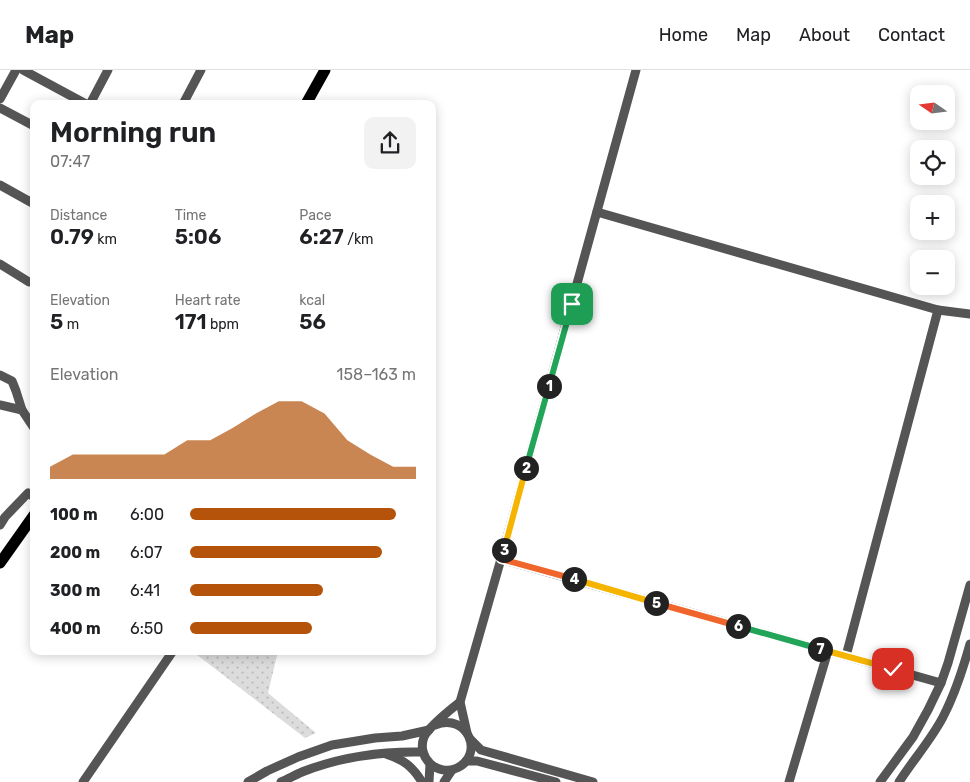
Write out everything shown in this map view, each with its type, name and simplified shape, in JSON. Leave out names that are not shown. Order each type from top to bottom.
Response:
[{"type":"main road","points":[[308,100],[325,70]]},
{"type":"main road","points":[[0,563],[30,521]]},
{"type":"street","points":[[0,99],[22,70],[78,100]]},
{"type":"street","points":[[92,100],[108,70]]},
{"type":"street","points":[[185,100],[201,70]]},
{"type":"street","points":[[460,702],[432,728],[425,736],[422,744],[425,758],[430,764],[444,771],[460,767],[470,754],[471,746],[460,702],[636,70]]},
{"type":"street","points":[[0,108],[30,124]]},
{"type":"street","points":[[0,185],[30,202]]},
{"type":"street","points":[[597,212],[938,310],[970,314]]},
{"type":"street","points":[[0,264],[29,282]]},
{"type":"street","points":[[846,656],[938,310]]},
{"type":"street","points":[[0,374],[12,381],[22,410],[30,422]]},
{"type":"street","points":[[0,405],[22,410]]},
{"type":"street","points":[[0,525],[5,516],[30,496]]},
{"type":"street","points":[[501,559],[941,683]]},
{"type":"street","points":[[880,782],[913,737],[941,683],[970,585]]},
{"type":"street","points":[[899,782],[942,718],[955,692],[970,644]]},
{"type":"street","points":[[788,782],[828,651]]},
{"type":"street","points":[[83,782],[170,655]]},
{"type":"street","points":[[248,782],[298,757],[332,745],[402,736],[448,722],[462,727],[481,750],[593,782]]},
{"type":"street","points":[[281,782],[302,772],[335,762],[400,751],[423,752]]},
{"type":"street","points":[[384,753],[404,761],[412,767],[422,782]]},
{"type":"street","points":[[466,761],[477,761],[556,782]]},
{"type":"street","points":[[429,782],[430,764]]},
{"type":"street","points":[[444,782],[452,770]]},
{"type":"shaded area","points":[[197,655],[277,655],[268,693],[316,733],[305,738]]},
{"type":"route","points":[[572,304],[501,559],[893,669]]}]
